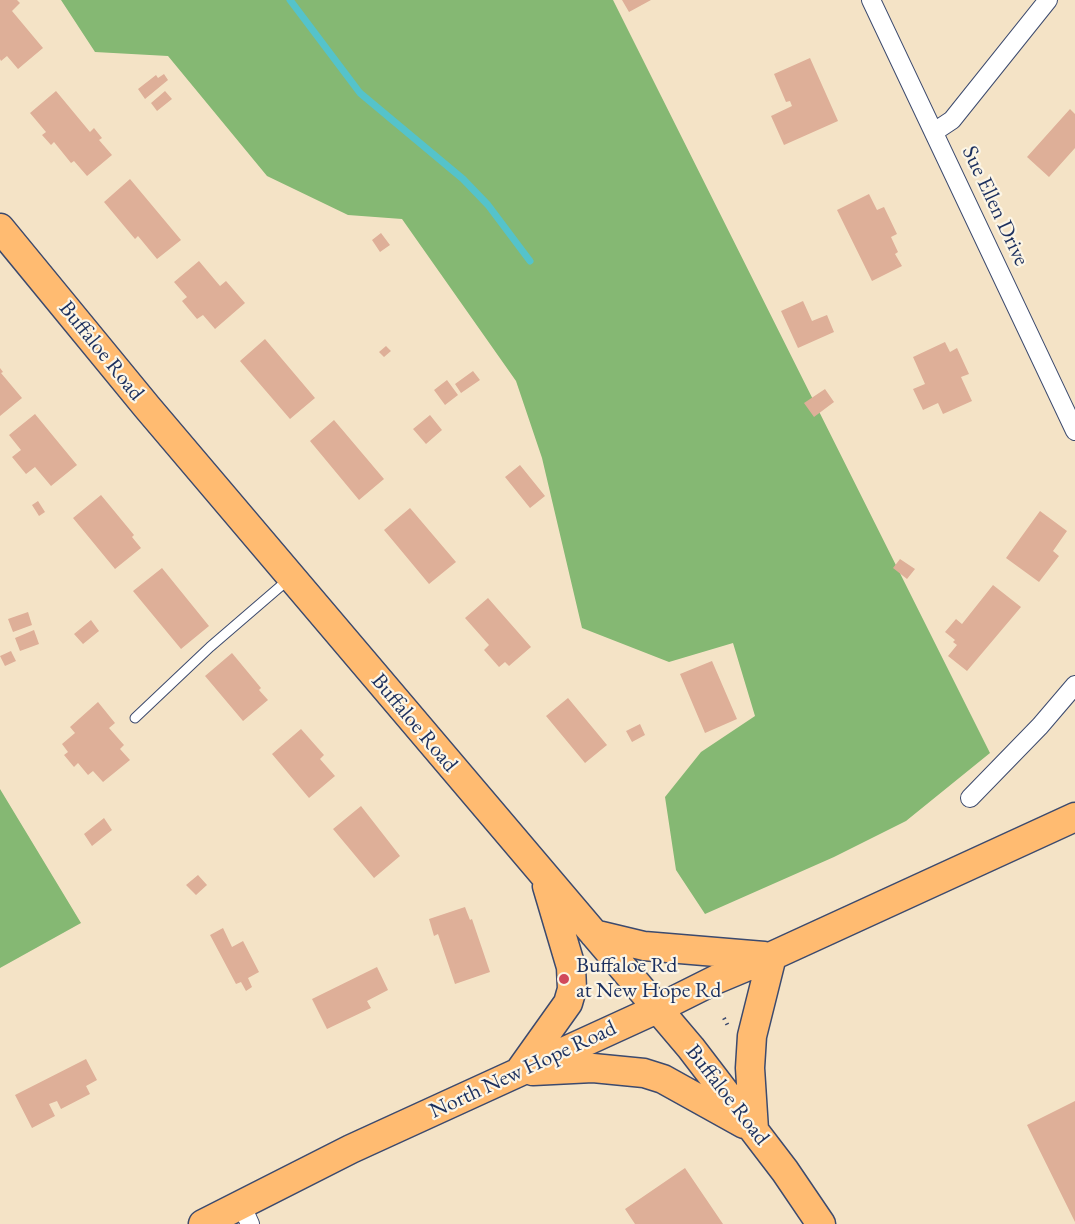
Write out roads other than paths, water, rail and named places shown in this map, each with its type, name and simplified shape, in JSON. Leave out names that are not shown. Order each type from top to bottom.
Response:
[{"type":"main road","name":"Buffaloe Road","points":[[0,228],[290,577],[713,1076],[821,1224]]},
{"type":"main road","name":"North New Hope Road","points":[[203,1224],[246,1214],[340,1155],[657,1009],[717,979],[1075,817]]},
{"type":"main road","points":[[519,1071],[568,1004],[572,989],[571,967],[543,874]]},
{"type":"main road","points":[[594,934],[644,946],[772,956],[752,1036],[750,1068],[754,1130]]},
{"type":"main road","points":[[519,1071],[593,1068],[644,1073],[663,1079],[754,1130]]},
{"type":"street","name":"Sue Ellen Drive","points":[[871,0],[1075,431]]},
{"type":"street","points":[[934,132],[952,120],[1048,0]]},
{"type":"street","points":[[970,798],[1040,726],[1075,685]]},
{"type":"lane","points":[[135,718],[210,647],[290,577]]},
{"type":"waterway","points":[[290,0],[360,93],[463,179],[488,205],[530,261]]},
{"type":"place","name":"Buffaloe Rd at New Hope Rd","points":[[564,979]]}]
